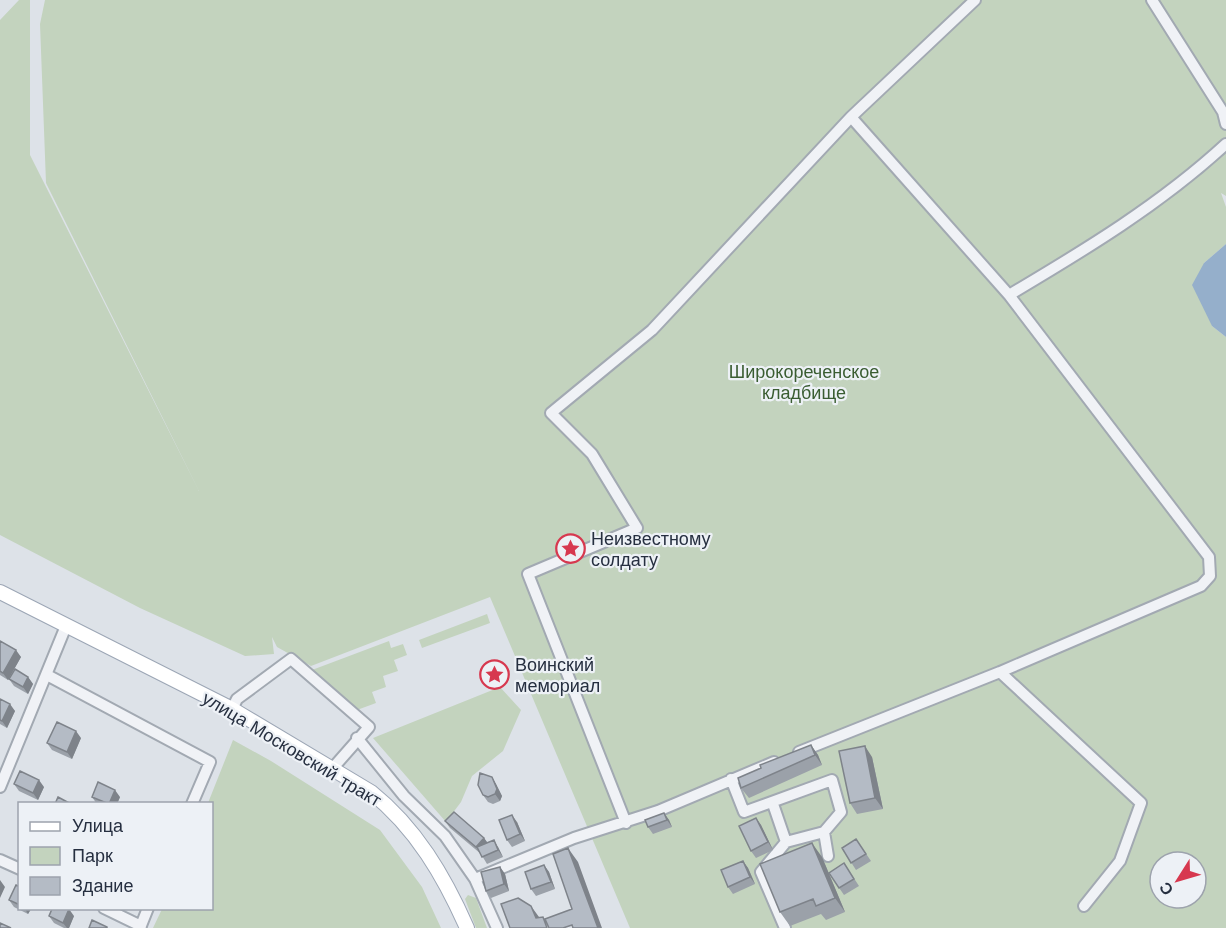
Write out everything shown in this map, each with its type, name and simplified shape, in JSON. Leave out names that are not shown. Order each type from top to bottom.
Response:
[{"type":"main road","name":"улица Московский тракт","points":[[0,592],[232,709],[371,792],[391,808],[424,848],[446,883],[467,928]]},
{"type":"street","points":[[626,824],[528,574],[637,528],[592,454],[550,413],[652,330],[851,117],[975,0]]},
{"type":"street","points":[[1152,0],[1222,111],[1226,124]]},
{"type":"street","points":[[475,879],[574,838],[626,824],[731,779],[1000,672],[1202,586],[1210,576],[1209,557],[1010,295],[851,117]]},
{"type":"street","points":[[1010,295],[1104,238],[1197,171],[1226,144]]},
{"type":"street","points":[[0,787],[66,626]]},
{"type":"street","points":[[232,709],[237,699],[291,659],[369,727],[357,738],[332,770]]},
{"type":"street","points":[[1000,672],[1141,803],[1120,861],[1084,906]]},
{"type":"street","points":[[47,675],[210,762],[193,802]]},
{"type":"street","points":[[357,738],[404,796],[445,836],[475,879],[497,928]]},
{"type":"street","points":[[731,779],[744,812],[773,804],[832,780],[841,812],[824,832],[786,842],[761,872],[785,928]]},
{"type":"street","points":[[773,804],[786,842]]},
{"type":"street","points":[[824,832],[828,856]]},
{"type":"street","points":[[0,860],[18,868]]},
{"type":"street","points":[[106,910],[140,927],[148,910]]},
{"type":"green space","name":"Широкореченское кладбище","points":[[19,0],[30,0],[30,155],[199,491],[46,183],[40,24],[45,0],[1226,0],[1226,196],[1221,193],[1226,207],[1226,244],[1204,263],[1212,326],[1226,337],[1226,928],[630,928],[490,597],[311,666],[277,647],[272,637],[274,654],[245,656],[140,608],[0,535],[0,20]]},
{"type":"green space","points":[[487,614],[490,623],[422,648],[419,640]]},
{"type":"green space","points":[[389,641],[391,648],[403,644],[407,655],[394,660],[398,671],[383,676],[386,687],[372,692],[376,703],[357,710],[333,692],[312,670]]},
{"type":"green space","points":[[500,687],[521,710],[503,751],[472,776],[461,802],[446,822],[373,738]]},
{"type":"green space","points":[[233,740],[271,761],[380,830],[422,887],[441,928],[153,928],[162,910],[213,910],[213,802],[208,802]]},
{"type":"green space","points":[[468,895],[476,898],[487,928],[476,928],[465,899]]},
{"type":"water","points":[[1226,244],[1226,337],[1212,326],[1192,285],[1204,263]]},
{"type":"building","points":[[0,641],[16,650],[3,673],[0,671]]},
{"type":"building","points":[[15,669],[28,677],[23,687],[9,679]]},
{"type":"building","points":[[0,699],[10,704],[2,721],[0,720]]},
{"type":"building","points":[[57,722],[76,731],[67,752],[47,743]]},
{"type":"building","points":[[811,745],[815,755],[741,788],[738,778],[761,768],[760,765]]},
{"type":"building","points":[[865,746],[875,798],[850,803],[839,751]]},
{"type":"building","points":[[20,771],[39,780],[33,793],[14,784]]},
{"type":"building","points":[[480,773],[492,777],[497,789],[495,794],[488,797],[483,795],[478,785]]},
{"type":"building","points":[[98,782],[115,790],[110,802],[92,797]]},
{"type":"building","points":[[58,797],[67,802],[56,802]]},
{"type":"building","points":[[454,812],[484,838],[476,847],[445,821]]},
{"type":"building","points":[[664,813],[667,820],[648,827],[645,820]]},
{"type":"building","points":[[512,815],[520,834],[507,840],[499,820]]},
{"type":"building","points":[[756,818],[768,842],[751,851],[739,826]]},
{"type":"building","points":[[856,839],[866,854],[851,863],[842,848]]},
{"type":"building","points":[[494,840],[498,850],[482,857],[477,847]]},
{"type":"building","points":[[812,843],[835,898],[816,906],[813,899],[780,912],[760,864]]},
{"type":"building","points":[[568,848],[598,928],[573,928],[572,925],[563,928],[549,928],[545,919],[572,909],[553,854]]},
{"type":"building","points":[[743,861],[750,877],[728,887],[721,870]]},
{"type":"building","points":[[844,863],[854,879],[839,888],[829,873]]},
{"type":"building","points":[[544,865],[551,882],[531,889],[525,872]]},
{"type":"building","points":[[500,867],[504,884],[486,891],[481,872]]},
{"type":"building","points":[[16,885],[18,886],[18,904],[9,900]]},
{"type":"building","points":[[518,898],[531,906],[536,918],[543,917],[547,928],[510,928],[501,904]]},
{"type":"building","points":[[52,910],[69,910],[63,923],[49,916]]},
{"type":"building","points":[[92,920],[107,927],[107,928],[89,928]]},
{"type":"building","points":[[0,923],[11,928],[0,928]]},
{"type":"place","name":"Неизвестному солдату","points":[[570,548]]},
{"type":"place","name":"Воинский мемориал","points":[[494,674]]}]
